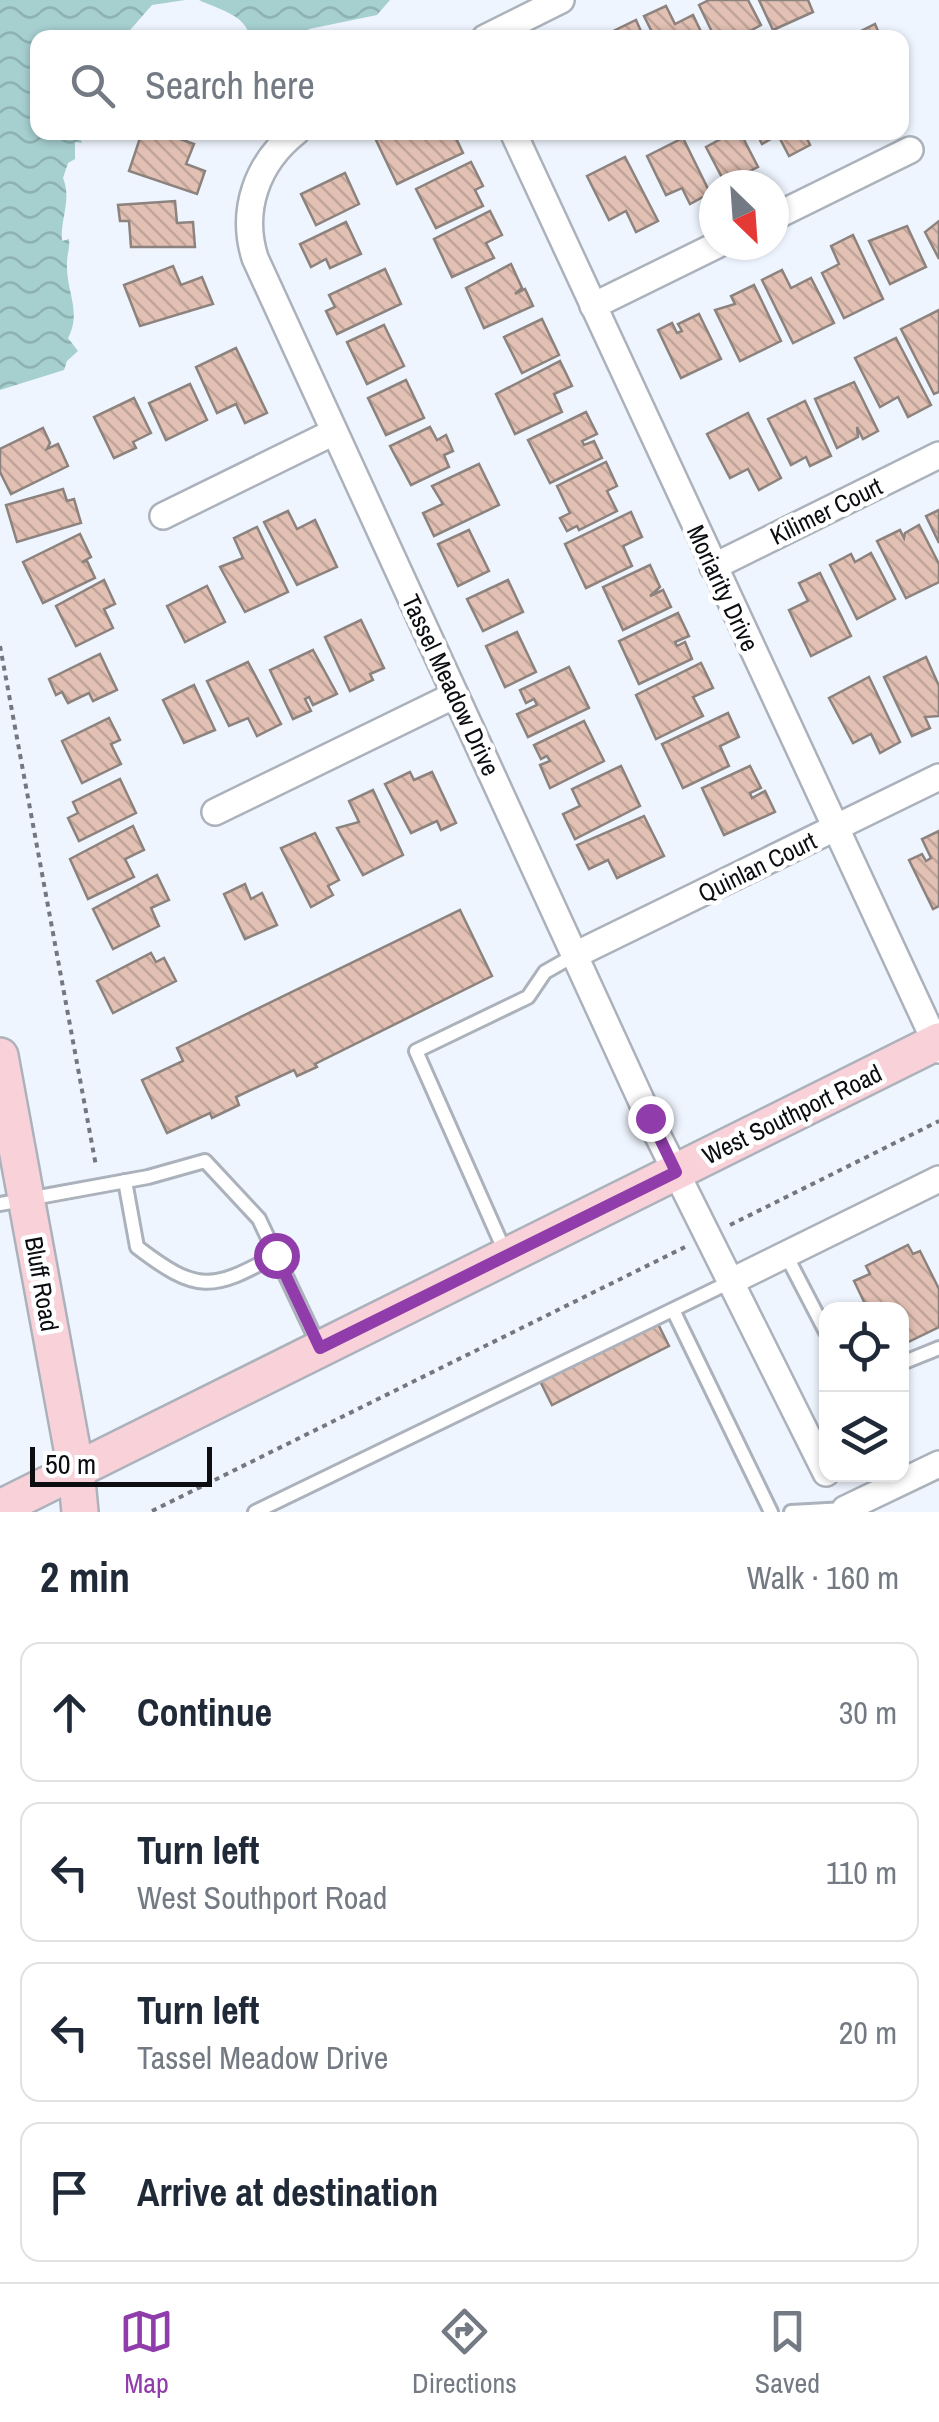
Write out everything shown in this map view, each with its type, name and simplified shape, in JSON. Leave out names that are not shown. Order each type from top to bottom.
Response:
[{"type":"main road","name":"West Southport Road","points":[[0,1508],[938,1045]]},
{"type":"main road","name":"Bluff Road","points":[[0,1056],[13,1201],[76,1470],[80,1512]]},
{"type":"street","points":[[502,30],[561,0]]},
{"type":"street","name":"Tassel Meadow Drive","points":[[288,140],[269,158],[253,193],[249,225],[255,258],[676,1172],[819,1458]]},
{"type":"street","name":"Moriarity Drive","points":[[517,140],[834,829],[938,1045]]},
{"type":"street","points":[[789,210],[910,150]]},
{"type":"street","points":[[593,306],[699,254]]},
{"type":"street","points":[[163,516],[334,432]]},
{"type":"street","name":"Kilimer Court","points":[[713,567],[939,456]]},
{"type":"street","points":[[215,812],[455,694]]},
{"type":"street","name":"Quinlan Court","points":[[575,955],[939,777]]},
{"type":"street","points":[[730,1282],[939,1179]]},
{"type":"street","points":[[845,1511],[939,1464]]},
{"type":"street","name":"Tassel Meadow Drive","points":[[831,1482],[845,1511]]},
{"type":"lane","points":[[507,1256],[416,1051],[528,997],[545,972],[575,955]]},
{"type":"lane","points":[[13,1201],[125,1181],[206,1161],[259,1219],[320,1348]]},
{"type":"lane","points":[[125,1181],[137,1248],[165,1268],[202,1284],[230,1281],[276,1255]]},
{"type":"lane","points":[[786,1254],[819,1318]]},
{"type":"lane","points":[[255,1512],[730,1282]]},
{"type":"lane","points":[[673,1310],[771,1512]]},
{"type":"lane","points":[[909,1360],[939,1348]]},
{"type":"lane","points":[[791,1512],[845,1511]]},
{"type":"path","points":[[0,646],[100,1186]]},
{"type":"path","points":[[152,1510],[939,1121]]},
{"type":"water","points":[[0,0],[185,0],[152,5],[130,30],[30,30],[30,140],[81,140],[82,143],[75,142],[75,159],[68,163],[63,178],[66,194],[62,241],[69,239],[67,274],[74,310],[68,338],[78,351],[64,370],[0,390]]},
{"type":"water","points":[[199,0],[390,0],[377,15],[308,30],[247,30],[237,18]]},
{"type":"building","points":[[709,0],[748,0],[761,25],[752,30],[711,30],[699,5]]},
{"type":"building","points":[[759,0],[808,0],[813,12],[773,30]]},
{"type":"building","points":[[666,6],[675,24],[693,15],[700,30],[651,30],[644,16]]},
{"type":"building","points":[[636,20],[640,30],[615,30]]},
{"type":"building","points":[[139,140],[183,140],[194,144],[186,164],[205,171],[197,194],[129,171]]},
{"type":"building","points":[[376,140],[457,140],[463,153],[397,184]]},
{"type":"building","points":[[684,140],[699,171],[699,199],[690,204],[682,188],[666,195],[647,156]]},
{"type":"building","points":[[719,140],[744,140],[758,167],[752,170],[718,170],[706,147]]},
{"type":"building","points":[[781,140],[808,140],[810,145],[789,156]]},
{"type":"building","points":[[625,157],[658,221],[636,232],[626,211],[609,220],[587,176]]},
{"type":"building","points":[[471,162],[483,186],[475,190],[483,206],[436,228],[416,189]]},
{"type":"building","points":[[345,173],[359,204],[316,225],[301,194]]},
{"type":"building","points":[[175,201],[177,223],[193,222],[195,247],[131,247],[129,221],[120,221],[118,205]]},
{"type":"building","points":[[490,211],[502,235],[486,243],[494,258],[452,277],[434,239]]},
{"type":"building","points":[[939,221],[939,259],[925,232]]},
{"type":"building","points":[[346,222],[361,254],[330,268],[326,259],[311,267],[300,244]]},
{"type":"building","points":[[907,226],[926,267],[890,284],[869,241]]},
{"type":"building","points":[[853,235],[883,299],[844,318],[822,273],[839,264],[831,246]]},
{"type":"building","points":[[511,264],[522,288],[515,294],[525,289],[533,306],[484,328],[466,288]]},
{"type":"building","points":[[173,266],[181,285],[202,277],[213,304],[140,326],[124,285]]},
{"type":"building","points":[[385,269],[401,304],[337,334],[326,311],[335,307],[329,295]]},
{"type":"building","points":[[782,270],[791,288],[811,278],[834,323],[793,343],[762,280]]},
{"type":"building","points":[[754,285],[781,341],[740,361],[715,310],[735,304],[731,296]]},
{"type":"building","points":[[939,310],[939,392],[934,394],[901,329]]},
{"type":"building","points":[[699,314],[721,359],[681,378],[658,330],[672,323],[677,333],[682,331],[678,324]]},
{"type":"building","points":[[542,319],[559,355],[522,373],[504,337]]},
{"type":"building","points":[[384,325],[404,366],[367,384],[347,342]]},
{"type":"building","points":[[896,338],[931,405],[908,417],[898,397],[880,407],[855,358]]},
{"type":"building","points":[[236,348],[267,413],[245,423],[236,404],[217,413],[196,367]]},
{"type":"building","points":[[560,361],[572,386],[554,394],[562,412],[515,434],[496,394]]},
{"type":"building","points":[[406,380],[424,418],[386,435],[368,398]]},
{"type":"building","points":[[854,382],[878,431],[863,439],[857,427],[858,437],[837,448],[815,399]]},
{"type":"building","points":[[190,384],[207,420],[166,440],[149,403]]},
{"type":"building","points":[[134,398],[151,433],[133,442],[136,448],[114,458],[94,417]]},
{"type":"building","points":[[805,401],[831,456],[810,466],[806,457],[791,465],[768,419]]},
{"type":"building","points":[[586,412],[597,434],[582,441],[584,445],[594,441],[602,458],[550,483],[528,440]]},
{"type":"building","points":[[748,413],[781,478],[759,490],[748,469],[730,478],[707,434]]},
{"type":"building","points":[[430,427],[437,440],[446,435],[453,451],[444,455],[449,467],[411,485],[390,446]]},
{"type":"building","points":[[43,428],[50,443],[47,449],[58,444],[68,466],[11,494],[0,472],[0,449]]},
{"type":"building","points":[[606,462],[617,486],[607,491],[617,511],[579,530],[577,526],[567,531],[560,518],[570,513],[557,486]]},
{"type":"building","points":[[479,464],[499,505],[434,536],[423,513],[443,504],[432,486]]},
{"type":"building","points":[[63,489],[67,501],[74,499],[81,523],[17,542],[6,505]]},
{"type":"building","points":[[939,510],[939,543],[926,516]]},
{"type":"building","points":[[288,511],[297,529],[315,520],[337,567],[297,585],[264,522]]},
{"type":"building","points":[[631,512],[642,537],[623,546],[632,566],[586,588],[565,544]]},
{"type":"building","points":[[919,525],[939,564],[939,582],[906,598],[877,541],[900,530],[904,538],[905,533]]},
{"type":"building","points":[[257,527],[288,592],[245,612],[220,567],[243,558],[234,538]]},
{"type":"building","points":[[469,530],[489,571],[458,586],[438,544]]},
{"type":"building","points":[[80,534],[91,557],[82,562],[87,561],[95,578],[43,603],[23,562]]},
{"type":"building","points":[[871,553],[895,599],[857,619],[830,565],[851,554],[855,562]]},
{"type":"building","points":[[650,565],[660,587],[650,596],[663,590],[671,607],[623,630],[603,587]]},
{"type":"building","points":[[820,573],[851,636],[811,656],[789,610],[808,601],[799,583]]},
{"type":"building","points":[[104,580],[115,604],[104,609],[113,628],[76,646],[56,606]]},
{"type":"building","points":[[508,580],[523,612],[483,631],[467,599]]},
{"type":"building","points":[[207,586],[225,622],[185,642],[167,606]]},
{"type":"building","points":[[678,613],[689,636],[675,642],[677,646],[685,642],[692,659],[639,684],[619,641]]},
{"type":"building","points":[[361,620],[384,668],[370,674],[373,680],[350,691],[325,637]]},
{"type":"building","points":[[517,632],[536,672],[505,687],[486,646]]},
{"type":"building","points":[[313,650],[337,694],[313,705],[309,697],[305,699],[311,711],[293,719],[270,670]]},
{"type":"building","points":[[100,654],[117,690],[93,701],[89,693],[68,703],[62,692],[56,695],[49,679]]},
{"type":"building","points":[[926,657],[939,686],[939,716],[925,717],[930,728],[912,736],[884,677]]},
{"type":"building","points":[[248,662],[281,724],[257,736],[248,718],[229,726],[207,681]]},
{"type":"building","points":[[701,663],[713,688],[693,697],[703,716],[656,739],[636,695]]},
{"type":"building","points":[[569,667],[589,708],[528,737],[517,714],[537,705],[534,699],[526,703],[520,690]]},
{"type":"building","points":[[869,677],[900,742],[880,753],[871,734],[853,743],[829,698]]},
{"type":"building","points":[[194,685],[215,730],[184,743],[163,700]]},
{"type":"building","points":[[728,713],[739,737],[720,746],[729,766],[683,788],[662,744]]},
{"type":"building","points":[[109,718],[120,740],[111,744],[121,764],[82,783],[62,741]]},
{"type":"building","points":[[584,721],[604,761],[550,788],[540,765],[550,761],[547,756],[541,759],[534,745]]},
{"type":"building","points":[[621,766],[640,806],[575,839],[563,814],[580,806],[572,789]]},
{"type":"building","points":[[750,766],[761,788],[750,793],[752,798],[765,791],[775,812],[724,835],[702,788]]},
{"type":"building","points":[[410,772],[414,780],[432,772],[456,823],[441,830],[437,821],[411,833],[385,784]]},
{"type":"building","points":[[120,779],[136,813],[79,841],[68,818],[78,813],[73,802]]},
{"type":"building","points":[[373,790],[403,855],[363,875],[337,828],[359,822],[349,801]]},
{"type":"building","points":[[644,816],[664,856],[617,878],[608,860],[589,869],[577,845]]},
{"type":"building","points":[[133,826],[144,850],[125,859],[134,877],[88,899],[70,859]]},
{"type":"building","points":[[939,831],[939,906],[933,909],[909,860],[922,854],[926,861],[931,858],[922,839]]},
{"type":"building","points":[[315,833],[339,880],[328,886],[333,895],[311,907],[281,848]]},
{"type":"building","points":[[157,875],[169,900],[151,908],[159,926],[113,949],[93,909]]},
{"type":"building","points":[[245,884],[251,899],[262,893],[277,925],[245,939],[224,894]]},
{"type":"building","points":[[460,910],[492,976],[315,1064],[317,1067],[297,1076],[294,1070],[236,1097],[239,1105],[212,1118],[210,1113],[167,1133],[142,1080],[183,1061],[177,1048]]},
{"type":"building","points":[[151,953],[156,962],[164,958],[176,981],[113,1013],[97,981]]},
{"type":"building","points":[[908,1245],[913,1254],[920,1251],[939,1289],[939,1327],[909,1342],[909,1302],[864,1302],[854,1281],[870,1274],[866,1266]]},
{"type":"building","points":[[657,1322],[669,1346],[552,1405],[540,1381]]},
{"type":"route","points":[[276,1255],[320,1348],[676,1172],[650,1118]]}]
